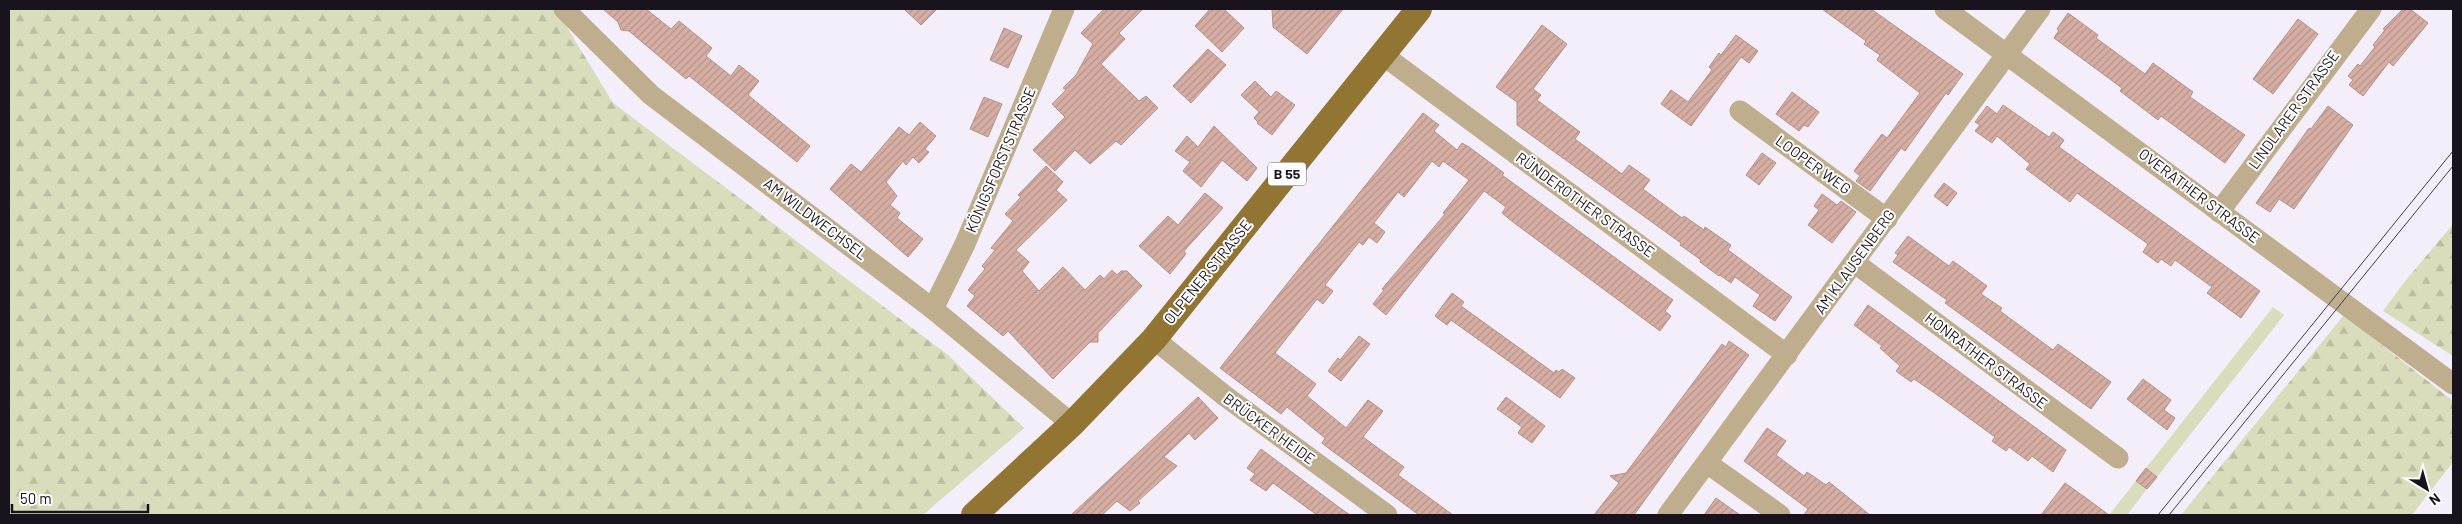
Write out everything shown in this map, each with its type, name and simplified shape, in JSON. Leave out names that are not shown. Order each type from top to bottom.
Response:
[{"type":"main road","name":"OLPENER STRASSE","points":[[974,515],[1072,424],[1154,339],[1419,9]]},
{"type":"street","name":"KÖNIGSFORSTSTRASSE","points":[[933,309],[965,244],[1064,9]]},
{"type":"street","name":"OVERATHER STRASSE","points":[[1945,9],[2008,53],[2219,212],[2370,321],[2453,384]]},
{"type":"street","name":"AM KLAUSENBERG","points":[[1668,515],[2040,9]]},
{"type":"street","name":"LINDLARER STRASSE","points":[[2219,212],[2370,9]]},
{"type":"street","name":"AM WILDWECHSEL","points":[[571,11],[651,95],[933,309],[1072,424]]},
{"type":"street","name":"RÜNDEROTHER STRASSE","points":[[1382,55],[1787,355]]},
{"type":"street","name":"LOOPER WEG","points":[[1740,111],[1887,219]]},
{"type":"street","name":"HONRATHER STRASSE","points":[[1855,263],[2118,458]]},
{"type":"street","name":"BRÜCKER HEIDE","points":[[1154,339],[1225,396],[1386,515]]},
{"type":"street","points":[[1707,463],[1780,515]]},
{"type":"green space","points":[[9,9],[556,9],[613,103],[948,355],[1024,428],[923,515],[9,515]]},
{"type":"green space","points":[[2453,224],[2453,356],[2383,311]]},
{"type":"green space","points":[[2273,307],[2284,315],[2157,477],[2146,468]]},
{"type":"green space","points":[[2344,315],[2453,401],[2453,462],[2412,515],[2181,515]]},
{"type":"green space","points":[[2136,481],[2147,489],[2127,515],[2109,515]]},
{"type":"building","points":[[603,9],[646,9],[671,29],[679,21],[712,48],[706,56],[731,76],[739,65],[759,81],[748,95],[810,146],[797,162],[689,76],[686,79],[629,31],[621,30],[618,22]]},
{"type":"building","points":[[904,9],[937,9],[921,25]]},
{"type":"building","points":[[1104,9],[1143,9],[1119,33],[1125,39],[1101,64],[1139,101],[1146,96],[1158,108],[1121,145],[1116,141],[1090,164],[1075,150],[1055,171],[1033,150],[1065,117],[1052,104],[1066,90],[1063,88],[1076,75],[1093,44],[1081,33]]},
{"type":"building","points":[[1210,9],[1224,9],[1244,28],[1222,52],[1195,26]]},
{"type":"building","points":[[1272,9],[1343,9],[1307,54],[1273,27]]},
{"type":"building","points":[[1822,9],[1871,9],[1963,74],[1948,95],[1946,93],[1905,151],[1901,148],[1870,191],[1856,181],[1860,176],[1854,171],[1882,134],[1887,138],[1920,93],[1877,60],[1880,55],[1864,44],[1866,41]]},
{"type":"building","points":[[2403,9],[2410,9],[2428,23],[2393,66],[2389,62],[2363,96],[2349,85],[2353,80],[2348,76],[2358,64],[2360,66],[2375,47],[2373,45],[2385,30],[2383,29]]},
{"type":"building","points":[[2068,13],[2098,35],[2096,38],[2145,74],[2153,63],[2193,92],[2190,97],[2245,135],[2225,163],[2161,116],[2158,120],[2120,91],[2122,88],[2054,38],[2059,30],[2057,29]]},
{"type":"building","points":[[2298,19],[2318,34],[2273,94],[2253,79]]},
{"type":"building","points":[[1542,25],[1567,44],[1533,89],[1541,95],[1537,100],[1580,132],[1575,139],[1622,174],[1629,165],[1650,180],[1643,189],[1682,218],[1684,216],[1704,230],[1705,227],[1731,245],[1728,250],[1792,297],[1775,321],[1753,306],[1760,295],[1735,277],[1731,283],[1719,276],[1680,245],[1681,243],[1517,125],[1517,102],[1496,87]]},
{"type":"building","points":[[1004,28],[1022,36],[1008,68],[990,60]]},
{"type":"building","points":[[1736,35],[1758,51],[1749,63],[1741,57],[1691,126],[1661,104],[1671,90],[1688,102],[1712,70],[1709,67],[1719,53],[1721,55]]},
{"type":"building","points":[[1208,49],[1226,65],[1191,103],[1173,86]]},
{"type":"building","points":[[1255,81],[1271,97],[1276,91],[1295,105],[1272,135],[1257,123],[1254,118],[1259,112],[1241,95]]},
{"type":"building","points":[[1792,92],[1819,112],[1808,127],[1804,125],[1799,131],[1776,114]]},
{"type":"building","points":[[984,97],[1002,104],[988,137],[970,129]]},
{"type":"building","points":[[2003,105],[2049,137],[2053,132],[2064,140],[2059,147],[2260,291],[2241,318],[2207,293],[2212,287],[2175,260],[2171,266],[2161,259],[2158,263],[2143,252],[2148,244],[2077,193],[2070,202],[2026,169],[2030,164],[1997,136],[1992,143],[1975,131],[1980,125],[1975,122],[1987,106],[1997,114]]},
{"type":"building","points":[[2328,106],[2353,125],[2294,209],[2279,199],[2270,212],[2256,203],[2309,128],[2311,129]]},
{"type":"building","points":[[1423,113],[1439,125],[1434,131],[1457,150],[1462,143],[1469,147],[1504,173],[1502,175],[1673,300],[1665,311],[1671,316],[1660,331],[1513,222],[1502,213],[1506,207],[1484,191],[1386,315],[1373,304],[1384,290],[1382,289],[1445,214],[1443,213],[1469,180],[1443,161],[1439,167],[1432,161],[1404,197],[1398,192],[1374,223],[1385,232],[1377,243],[1369,237],[1363,245],[1359,242],[1325,285],[1333,291],[1323,304],[1317,299],[1275,353],[1316,384],[1307,396],[1346,428],[1368,400],[1383,411],[1363,437],[1404,467],[1398,475],[1453,515],[1419,515],[1322,443],[1325,438],[1287,407],[1281,414],[1220,368]]},
{"type":"building","points":[[920,122],[936,136],[925,149],[929,152],[919,163],[913,157],[906,165],[903,161],[886,182],[897,196],[890,205],[900,213],[897,218],[923,239],[908,257],[830,189],[851,164],[861,172],[899,127],[909,135]]},
{"type":"building","points":[[1214,126],[1257,168],[1247,181],[1222,160],[1201,187],[1183,171],[1190,162],[1175,151],[1187,136],[1198,147]]},
{"type":"building","points":[[1762,153],[1776,163],[1759,185],[1746,175]]},
{"type":"building","points":[[1046,166],[1063,182],[1056,190],[1067,200],[1016,250],[1029,262],[1022,271],[1039,291],[1063,267],[1085,290],[1100,275],[1104,279],[1112,270],[1117,275],[1121,271],[1127,271],[1142,286],[1098,333],[1098,342],[1090,342],[1053,379],[1008,331],[1003,336],[967,306],[975,296],[968,290],[985,269],[982,266],[995,250],[991,248],[1013,221],[1005,214],[1021,197],[1018,195]]},
{"type":"building","points":[[1944,183],[1957,193],[1947,206],[1934,196]]},
{"type":"building","points":[[1205,193],[1223,208],[1184,251],[1186,254],[1170,274],[1139,246],[1168,216],[1178,225]]},
{"type":"building","points":[[1822,194],[1837,205],[1841,201],[1856,212],[1832,243],[1808,225],[1819,210],[1814,206]]},
{"type":"building","points":[[1908,236],[1949,266],[1953,261],[1987,286],[1981,294],[2002,308],[2000,311],[2053,350],[2058,344],[2111,382],[2091,409],[1945,303],[1947,300],[1893,262],[1898,255],[1895,253]]},
{"type":"building","points":[[1452,293],[1464,302],[1461,306],[1554,373],[1556,370],[1559,372],[1562,369],[1575,378],[1560,398],[1451,320],[1447,325],[1435,316]]},
{"type":"building","points":[[1868,305],[2066,450],[2053,472],[2032,456],[2028,461],[2009,447],[2006,451],[1992,441],[1995,437],[1936,394],[1914,379],[1911,382],[1896,371],[1900,366],[1880,348],[1882,346],[1854,325]]},
{"type":"building","points":[[1359,336],[1370,344],[1341,381],[1328,371],[1338,358],[1340,360]]},
{"type":"building","points":[[1729,341],[1749,355],[1634,515],[1594,515],[1619,483],[1610,476],[1626,473],[1722,344],[1726,347]]},
{"type":"building","points":[[2143,379],[2171,400],[2164,410],[2175,418],[2167,430],[2127,399]]},
{"type":"building","points":[[1198,397],[1218,418],[1195,440],[1189,433],[1164,457],[1177,466],[1138,501],[1140,503],[1130,511],[1117,501],[1102,515],[1071,515]]},
{"type":"building","points":[[1506,397],[1545,426],[1532,443],[1518,433],[1522,427],[1497,409]]},
{"type":"building","points":[[1767,428],[1786,441],[1776,455],[1804,476],[1807,472],[1826,485],[1829,482],[1870,515],[1804,515],[1808,509],[1744,461]]},
{"type":"building","points":[[1261,449],[1350,515],[1317,515],[1273,483],[1266,491],[1250,480],[1255,474],[1247,468]]},
{"type":"building","points":[[2146,468],[2157,477],[2147,489],[2136,481]]},
{"type":"building","points":[[2065,483],[2086,498],[2109,515],[2041,515]]},
{"type":"building","points":[[1716,498],[1740,515],[1704,515]]},
{"type":"tram line","points":[[2158,515],[2453,151]]},
{"type":"tram line","points":[[2169,515],[2453,166]]}]
